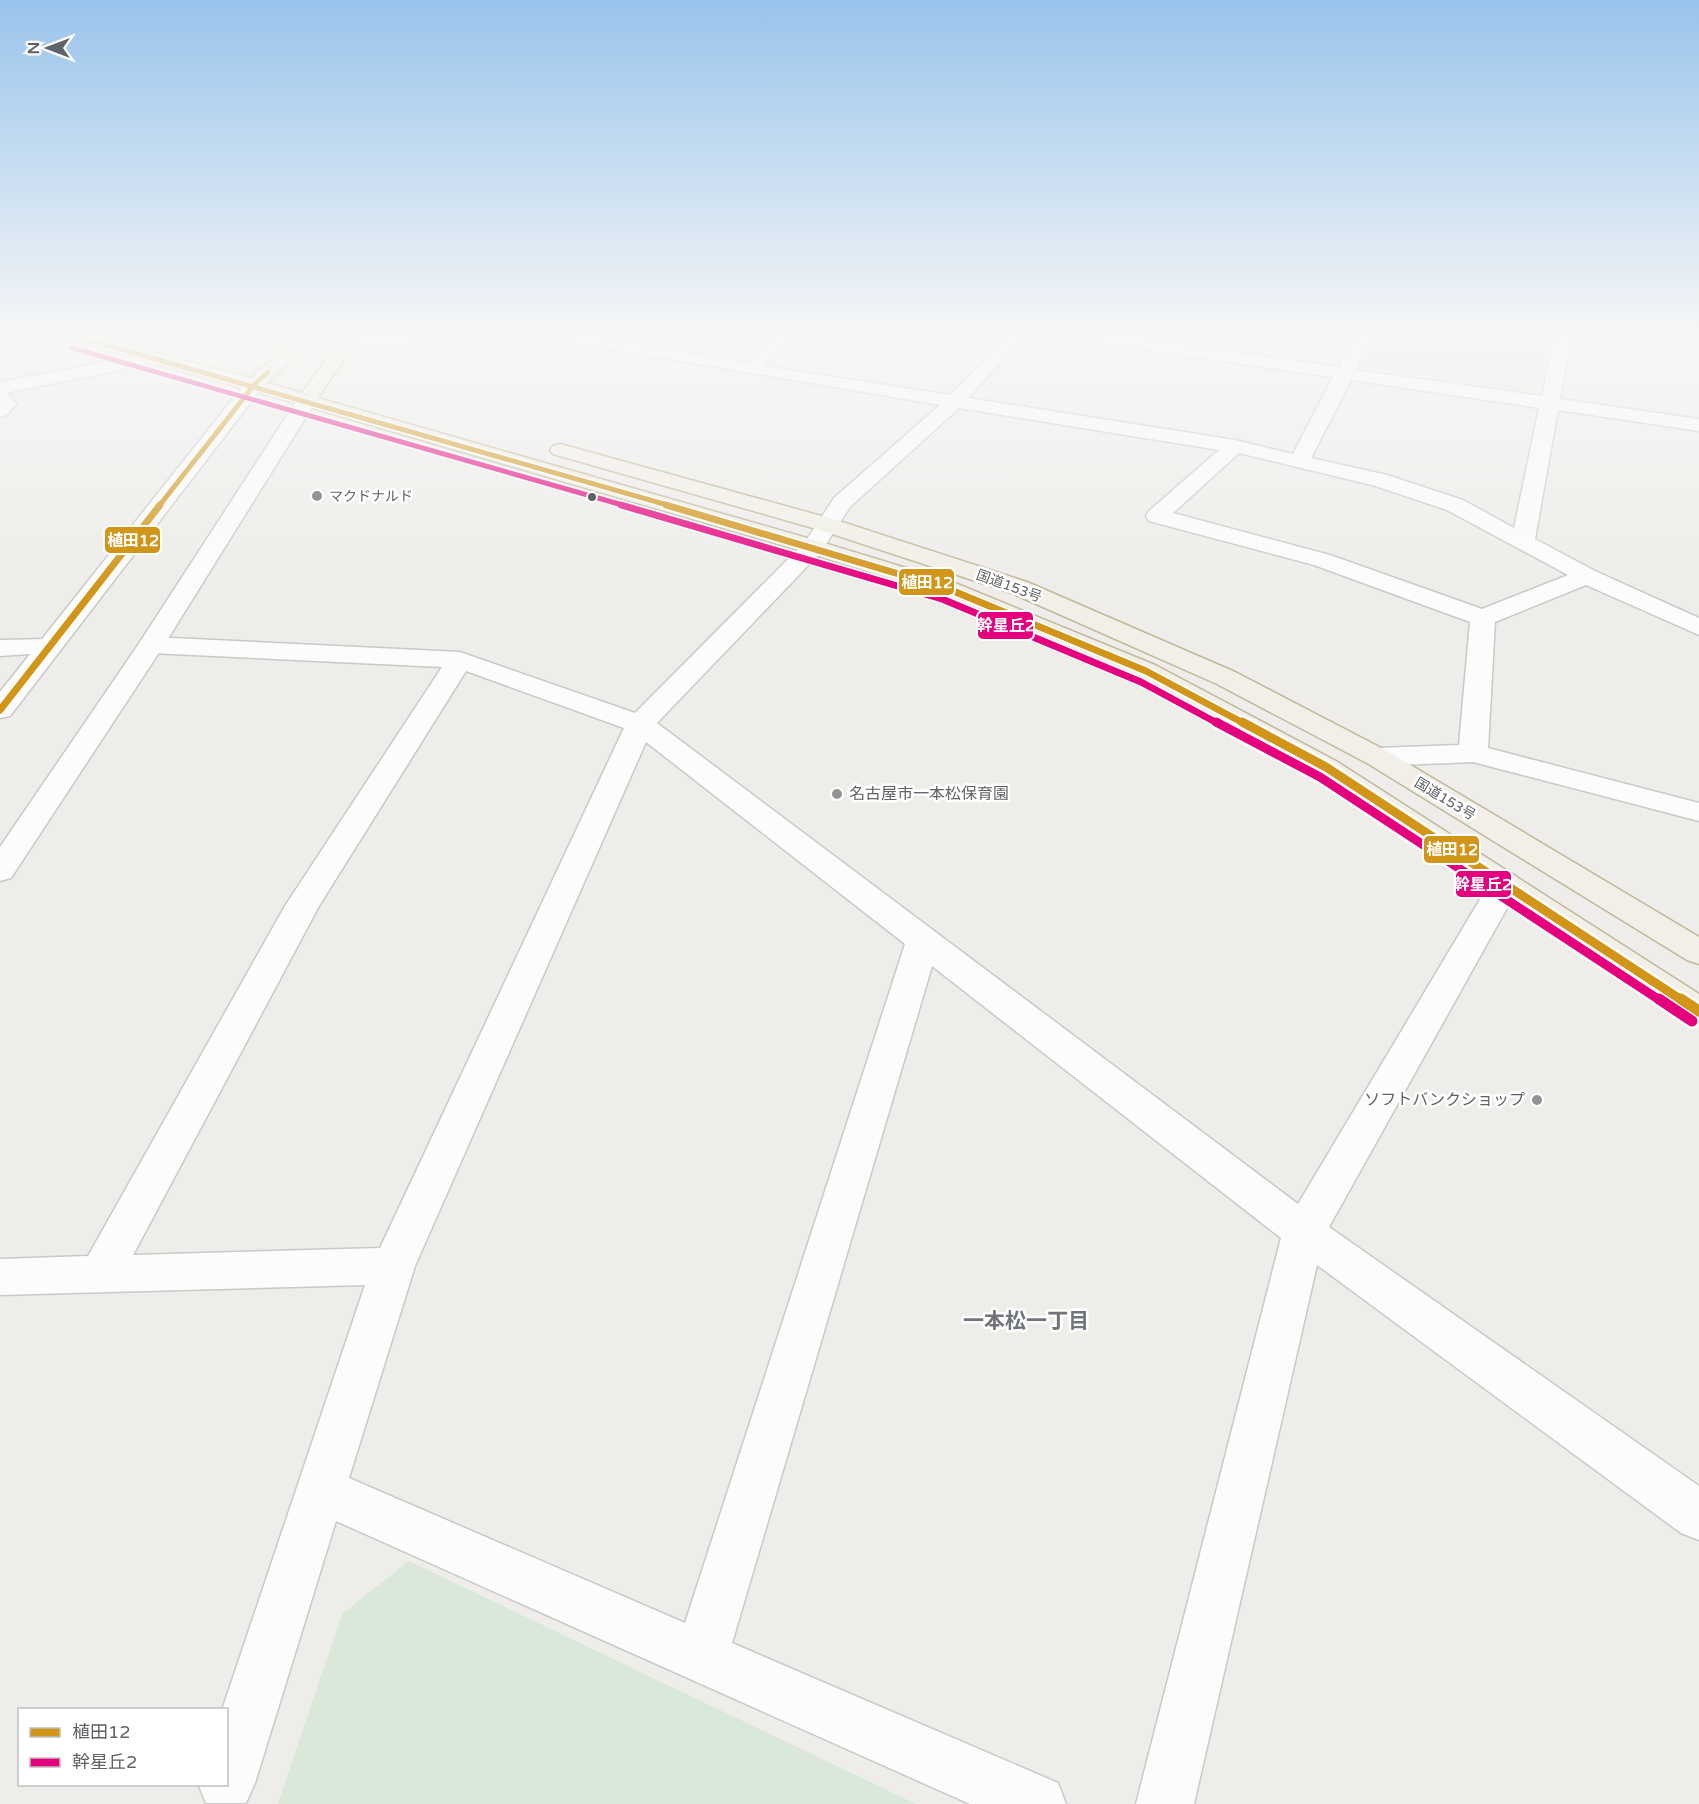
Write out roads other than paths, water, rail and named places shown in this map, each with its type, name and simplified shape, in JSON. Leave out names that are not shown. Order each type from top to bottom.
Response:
[{"type":"highway","name":"国道153号","points":[[412,420],[820,536],[1018,587],[1226,678],[1377,757],[1699,952]]},
{"type":"highway","name":"国道153号","points":[[820,536],[1146,672],[1326,767],[1699,1011]]},
{"type":"street","points":[[0,710],[228,420]]},
{"type":"street","points":[[0,871],[151,645],[294,420]]},
{"type":"street","points":[[228,1778],[393,1266],[640,724],[820,536],[842,503],[934,420]]},
{"type":"street","points":[[1066,420],[1235,446],[1379,480],[1455,505],[1587,576],[1699,627]]},
{"type":"street","points":[[1300,460],[1321,420]]},
{"type":"street","points":[[1523,541],[1548,420]]},
{"type":"street","points":[[1667,420],[1699,425]]},
{"type":"street","points":[[1235,446],[1157,516],[1322,560],[1483,618],[1587,576]]},
{"type":"street","points":[[1473,753],[1483,618]]},
{"type":"street","points":[[151,645],[460,660],[640,724],[1304,1232],[1699,1516]]},
{"type":"street","points":[[0,648],[49,647]]},
{"type":"street","points":[[102,1274],[302,906],[460,660]]},
{"type":"street","points":[[1377,757],[1473,753],[1699,812]]},
{"type":"street","points":[[1165,1804],[1304,1232],[1505,883]]},
{"type":"street","points":[[701,1657],[923,940]]},
{"type":"street","points":[[0,1277],[393,1266]]},
{"type":"street","points":[[321,1490],[1037,1804]]},
{"type":"street","points":[[220,1804],[225,1786]]},
{"type":"place","name":"マクドナルド","points":[[317,496]]},
{"type":"place","name":"名古屋市一本松保育園","points":[[837,794]]},
{"type":"place","name":"ソフトバンクショップ","points":[[1537,1100]]},
{"type":"district","name":"一本松一丁目","points":[[1026,1321]]}]
